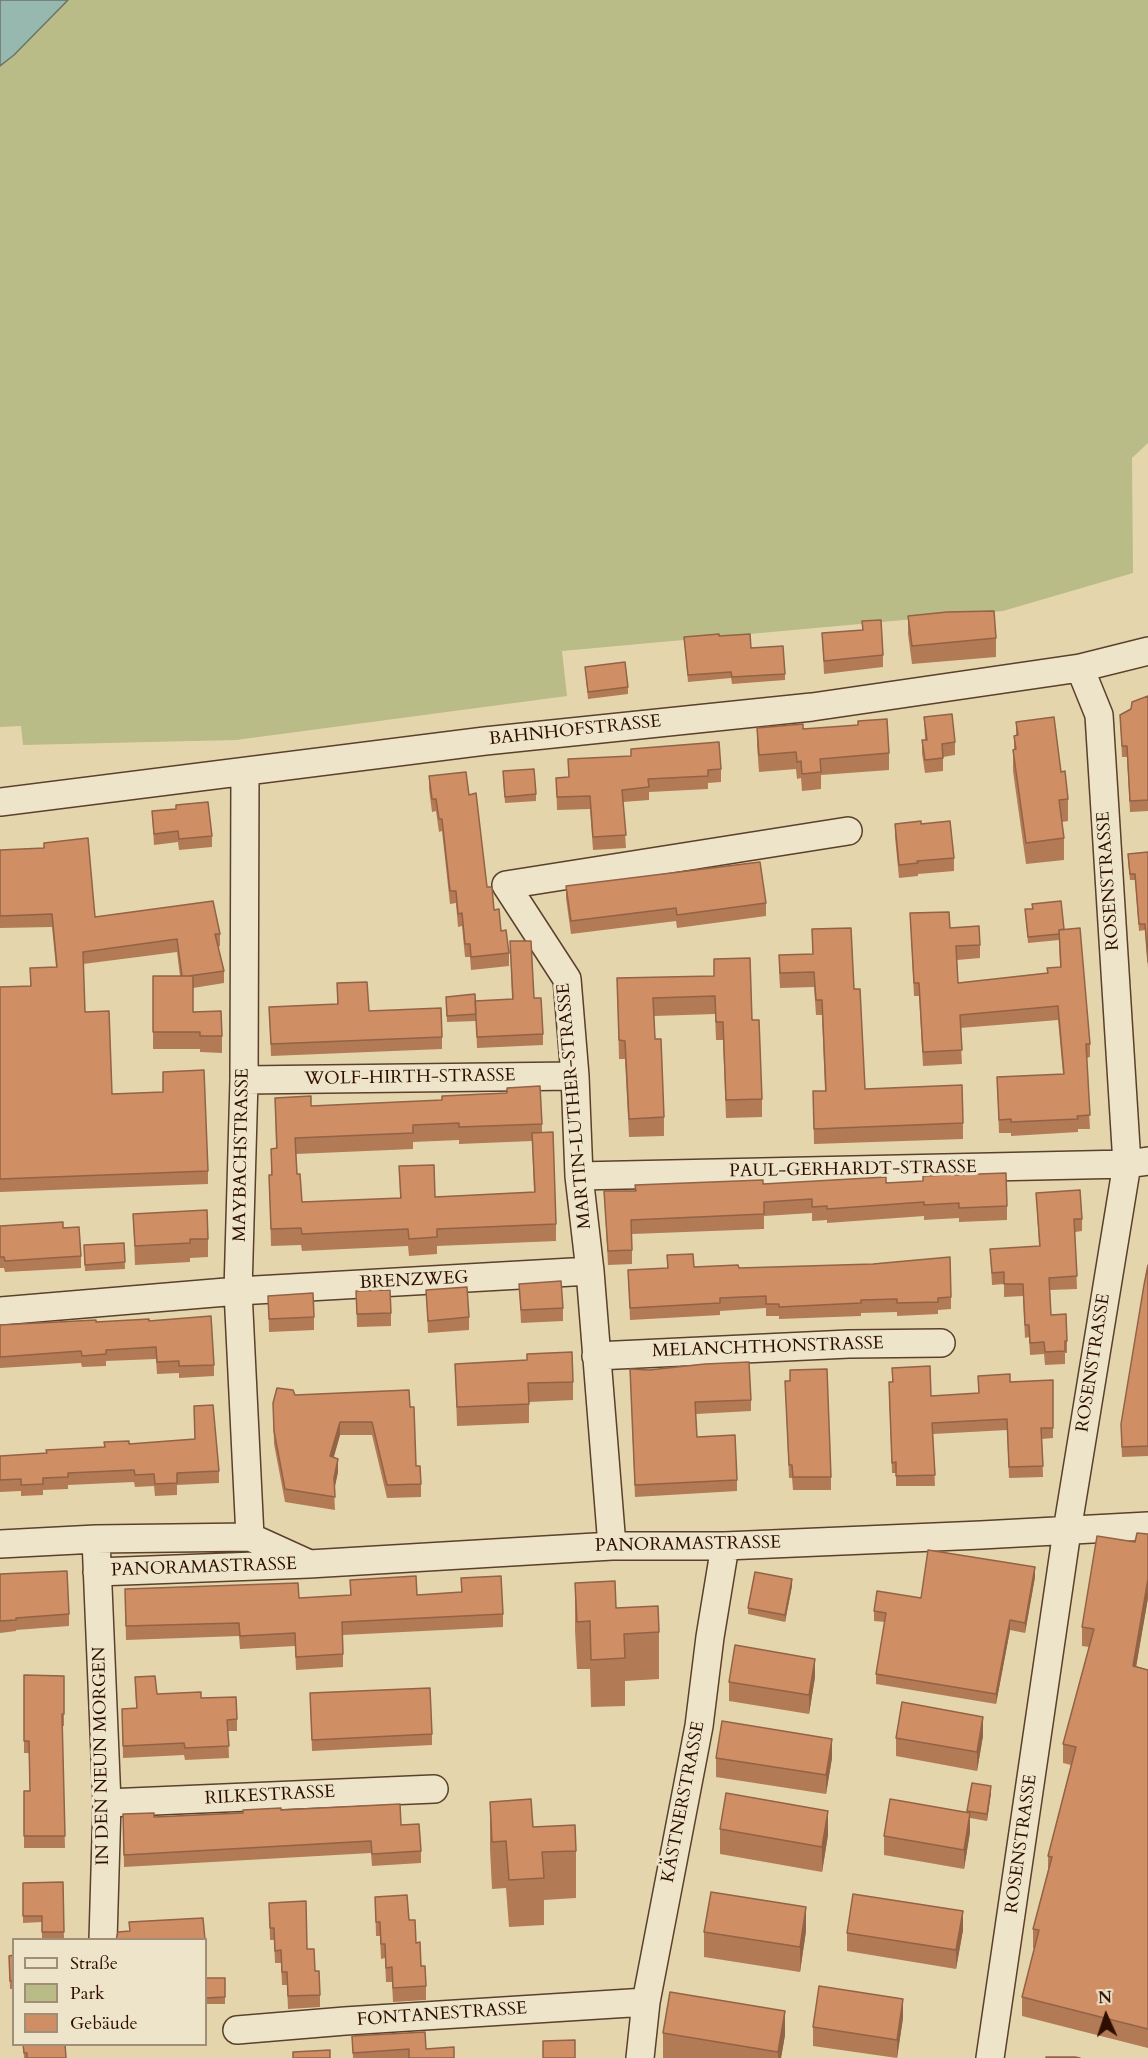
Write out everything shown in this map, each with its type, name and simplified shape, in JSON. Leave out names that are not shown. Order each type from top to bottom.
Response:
[{"type":"street","name":"BAHNHOFSTRASSE","points":[[0,802],[485,741],[812,707],[1080,668],[1148,651]]},
{"type":"street","name":"ROSENSTRASSE","points":[[990,2058],[1067,1531],[1138,1162],[1099,715],[1080,668]]},
{"type":"street","name":"MAYBACHSTRASSE","points":[[245,772],[244,1080],[238,1291],[250,1537]]},
{"type":"street","name":"MARTIN-LUTHER-STRASSE","points":[[612,1546],[590,1271],[579,1176],[575,1076],[567,979],[506,885],[848,831]]},
{"type":"street","name":"WOLF-HIRTH-STRASSE","points":[[244,1080],[575,1076]]},
{"type":"street","name":"PAUL-GERHARDT-STRASSE","points":[[579,1176],[1138,1162]]},
{"type":"street","name":"BRENZWEG","points":[[0,1311],[238,1291],[590,1271]]},
{"type":"street","name":"MELANCHTHONSTRASSE","points":[[596,1356],[849,1344],[941,1343]]},
{"type":"street","name":"PANORAMASTRASSE","points":[[96,1539],[96,1572],[309,1564],[612,1546],[725,1546],[1148,1526]]},
{"type":"street","name":"PANORAMASTRASSE","points":[[0,1544],[96,1539],[250,1537],[309,1564]]},
{"type":"street","name":"KÄSTNERSTRASSE","points":[[640,2058],[646,2002],[699,1726],[710,1637],[725,1546]]},
{"type":"street","name":"IN DEN NEUN MORGEN","points":[[96,1572],[107,1803],[103,1938]]},
{"type":"street","name":"RILKESTRASSE","points":[[107,1803],[434,1788]]},
{"type":"street","name":"FONTANESTRASSE","points":[[237,2030],[646,2002]]},
{"type":"green space","points":[[68,0],[1148,0],[1148,443],[1132,458],[1133,573],[1003,611],[562,651],[567,696],[236,740],[23,745],[21,726],[0,727],[0,66],[14,55]]},
{"type":"water","points":[[0,0],[68,0],[14,55],[0,66]]},
{"type":"building","points":[[994,611],[996,638],[912,646],[908,616]]},
{"type":"building","points":[[881,620],[883,655],[824,661],[822,633],[863,630],[862,621]]},
{"type":"building","points":[[719,634],[719,636],[750,634],[751,648],[783,646],[785,674],[732,677],[731,672],[688,675],[684,637]]},
{"type":"building","points":[[625,662],[628,687],[588,692],[585,667]]},
{"type":"building","points":[[1148,696],[1148,800],[1130,801],[1127,746],[1122,746],[1120,715],[1131,709],[1132,702]]},
{"type":"building","points":[[952,714],[955,742],[942,744],[943,758],[925,760],[922,740],[927,740],[924,717]]},
{"type":"building","points":[[1054,717],[1061,772],[1065,771],[1068,799],[1059,800],[1064,838],[1026,843],[1013,750],[1016,749],[1014,736],[1018,735],[1016,722]]},
{"type":"building","points":[[887,719],[889,753],[820,759],[821,772],[802,774],[801,761],[797,762],[796,752],[759,755],[757,728],[803,724],[803,729],[858,725],[858,721]]},
{"type":"building","points":[[719,742],[721,769],[708,770],[708,776],[648,779],[649,787],[622,790],[626,835],[593,837],[590,796],[557,797],[556,778],[569,777],[568,759],[631,756],[631,749]]},
{"type":"building","points":[[534,769],[536,794],[505,797],[503,771]]},
{"type":"building","points":[[466,772],[469,795],[476,793],[487,887],[492,887],[494,910],[499,909],[501,931],[506,930],[509,953],[471,957],[470,944],[465,944],[462,913],[458,914],[456,891],[450,891],[442,819],[439,819],[436,799],[432,799],[429,776]]},
{"type":"building","points":[[208,802],[212,836],[179,839],[178,831],[154,834],[152,811],[176,809],[176,805]]},
{"type":"building","points":[[921,821],[921,824],[950,821],[954,858],[899,865],[895,824]]},
{"type":"building","points":[[88,838],[95,917],[213,901],[220,934],[215,934],[224,971],[182,976],[177,939],[83,952],[85,1012],[109,1011],[112,1094],[163,1092],[163,1072],[204,1070],[208,1171],[0,1179],[0,987],[31,986],[30,968],[57,967],[52,914],[0,916],[0,850],[44,848],[44,843]]},
{"type":"building","points":[[1148,852],[1148,962],[1145,924],[1139,924],[1135,874],[1130,874],[1128,854]]},
{"type":"building","points":[[760,862],[766,903],[677,915],[676,908],[571,921],[566,886]]},
{"type":"building","points":[[1061,901],[1064,929],[1059,930],[1059,934],[1028,937],[1025,909],[1033,909],[1032,904]]},
{"type":"building","points":[[949,912],[950,928],[979,926],[980,945],[956,946],[958,983],[1048,973],[1047,968],[1061,967],[1059,930],[1080,928],[1090,1044],[1086,1044],[1090,1115],[1077,1116],[1078,1119],[1011,1122],[1011,1119],[999,1120],[997,1077],[1064,1074],[1058,1006],[960,1015],[962,1050],[923,1052],[919,983],[914,983],[910,913]]},
{"type":"building","points":[[851,928],[854,989],[860,989],[865,1089],[962,1085],[963,1123],[814,1129],[813,1091],[826,1091],[822,1000],[816,1000],[814,972],[780,973],[779,955],[813,954],[812,929]]},
{"type":"building","points":[[510,941],[531,941],[534,998],[541,998],[543,1034],[477,1037],[475,1001],[513,999]]},
{"type":"building","points":[[750,958],[752,1020],[759,1020],[762,1099],[726,1100],[723,1022],[716,1022],[715,996],[653,998],[655,1039],[661,1039],[664,1117],[629,1119],[625,1041],[619,1040],[617,978],[714,976],[714,959]]},
{"type":"building","points":[[153,976],[193,976],[193,1012],[221,1011],[222,1036],[200,1036],[200,1032],[153,1032]]},
{"type":"building","points":[[367,982],[369,1011],[441,1008],[442,1037],[271,1044],[269,1007],[338,1004],[337,983]]},
{"type":"building","points":[[475,994],[476,1014],[447,1016],[446,997]]},
{"type":"building","points":[[540,1086],[542,1124],[459,1127],[459,1123],[413,1125],[413,1133],[295,1138],[297,1174],[300,1174],[302,1202],[401,1198],[399,1166],[434,1165],[435,1197],[535,1192],[532,1133],[553,1132],[556,1224],[437,1229],[437,1237],[409,1239],[408,1229],[302,1234],[301,1228],[271,1229],[269,1175],[272,1175],[271,1149],[277,1148],[275,1098],[311,1096],[311,1106],[442,1100],[442,1096],[507,1093],[507,1088]]},
{"type":"building","points":[[1006,1173],[1007,1206],[959,1208],[959,1203],[924,1205],[924,1202],[827,1209],[827,1206],[812,1207],[812,1199],[764,1202],[764,1214],[631,1220],[632,1250],[608,1251],[604,1191],[636,1191],[635,1185],[763,1180],[763,1184],[886,1177],[886,1183],[923,1181],[923,1176]]},
{"type":"building","points":[[1080,1190],[1082,1219],[1074,1219],[1077,1276],[1049,1278],[1051,1315],[1066,1314],[1065,1351],[1045,1352],[1044,1342],[1030,1343],[1029,1325],[1025,1325],[1023,1284],[1004,1284],[1004,1272],[992,1273],[990,1249],[1040,1246],[1036,1193]]},
{"type":"building","points":[[207,1210],[208,1239],[190,1239],[190,1243],[135,1246],[133,1214]]},
{"type":"building","points":[[63,1222],[63,1228],[79,1227],[81,1256],[5,1261],[4,1257],[0,1257],[0,1226]]},
{"type":"building","points":[[124,1243],[125,1262],[85,1265],[84,1245]]},
{"type":"building","points":[[693,1254],[694,1267],[738,1265],[739,1268],[873,1264],[950,1257],[951,1297],[938,1298],[938,1302],[897,1303],[897,1299],[861,1300],[861,1303],[779,1307],[779,1304],[766,1304],[766,1296],[720,1298],[720,1303],[630,1308],[628,1270],[668,1268],[667,1255]]},
{"type":"building","points":[[1148,1265],[1148,1446],[1122,1447],[1121,1424]]},
{"type":"building","points":[[561,1281],[563,1308],[521,1310],[519,1284]]},
{"type":"building","points":[[467,1287],[469,1317],[428,1321],[426,1290]]},
{"type":"building","points":[[390,1290],[391,1313],[357,1314],[356,1291]]},
{"type":"building","points":[[313,1293],[314,1317],[269,1319],[268,1296]]},
{"type":"building","points":[[211,1316],[214,1365],[179,1366],[179,1361],[157,1362],[156,1347],[106,1350],[106,1354],[82,1356],[81,1351],[0,1357],[0,1325],[96,1320],[96,1322],[149,1319],[149,1321]]},
{"type":"building","points":[[572,1352],[573,1382],[528,1383],[529,1404],[457,1407],[455,1364],[527,1360],[527,1354]]},
{"type":"building","points":[[749,1362],[751,1400],[695,1402],[697,1437],[735,1435],[737,1480],[635,1485],[630,1369],[649,1370]]},
{"type":"building","points":[[930,1366],[931,1396],[979,1393],[978,1376],[1010,1374],[1010,1382],[1053,1380],[1053,1428],[1041,1428],[1043,1466],[1009,1467],[1007,1419],[932,1423],[935,1475],[896,1476],[896,1462],[892,1463],[889,1382],[893,1382],[892,1368]]},
{"type":"building","points":[[827,1369],[831,1477],[793,1477],[792,1465],[789,1465],[785,1381],[790,1381],[790,1370]]},
{"type":"building","points":[[277,1388],[293,1390],[295,1395],[409,1390],[410,1407],[414,1407],[416,1466],[420,1466],[421,1484],[387,1485],[372,1422],[340,1422],[330,1456],[338,1459],[334,1478],[335,1497],[285,1489],[274,1431],[273,1403]]},
{"type":"building","points":[[213,1405],[219,1471],[177,1473],[177,1483],[155,1484],[154,1474],[135,1475],[134,1470],[68,1473],[68,1477],[43,1478],[43,1484],[21,1485],[21,1479],[0,1480],[0,1456],[47,1453],[46,1450],[105,1447],[104,1442],[129,1441],[129,1444],[195,1439],[194,1406]]},
{"type":"building","points":[[1137,1533],[1148,1534],[1148,1579],[1133,1666],[1148,1670],[1148,2029],[1022,1997],[1039,1930],[1033,1929],[1052,1857],[1048,1856],[1076,1747],[1063,1744],[1094,1629],[1082,1627],[1097,1536],[1135,1542]]},
{"type":"building","points":[[928,1550],[1035,1567],[1025,1623],[1010,1620],[996,1694],[876,1674],[886,1613],[874,1611],[877,1591],[921,1598]]},
{"type":"building","points":[[67,1571],[69,1614],[0,1621],[0,1574]]},
{"type":"building","points":[[755,1572],[792,1579],[785,1615],[748,1608]]},
{"type":"building","points":[[416,1576],[417,1595],[462,1592],[461,1578],[501,1576],[503,1614],[342,1622],[343,1654],[296,1657],[295,1633],[240,1636],[239,1623],[126,1626],[125,1589],[298,1583],[299,1598],[351,1595],[350,1580]]},
{"type":"building","points":[[615,1581],[616,1608],[658,1606],[659,1632],[624,1634],[625,1658],[591,1660],[590,1621],[577,1622],[575,1583]]},
{"type":"building","points":[[735,1645],[815,1659],[809,1695],[729,1682]]},
{"type":"building","points":[[24,1675],[64,1676],[64,1714],[62,1714],[65,1836],[24,1836],[24,1791],[30,1791],[29,1741],[24,1741]]},
{"type":"building","points":[[155,1676],[157,1694],[201,1692],[201,1698],[236,1697],[237,1719],[227,1720],[229,1746],[185,1748],[184,1743],[123,1746],[122,1709],[137,1708],[135,1677]]},
{"type":"building","points":[[430,1688],[432,1734],[312,1740],[310,1693]]},
{"type":"building","points":[[902,1702],[983,1717],[977,1752],[896,1738]]},
{"type":"building","points":[[722,1721],[832,1739],[826,1775],[716,1758]]},
{"type":"building","points":[[972,1783],[991,1786],[987,1814],[967,1811]]},
{"type":"building","points":[[726,1793],[828,1811],[822,1847],[720,1829]]},
{"type":"building","points":[[531,1799],[533,1827],[575,1825],[576,1851],[542,1852],[544,1878],[509,1880],[506,1841],[492,1842],[490,1802]]},
{"type":"building","points":[[890,1799],[970,1813],[964,1850],[884,1836]]},
{"type":"building","points":[[400,1804],[401,1825],[419,1824],[421,1851],[372,1854],[371,1841],[124,1855],[123,1814],[154,1813],[154,1817],[243,1813],[243,1810]]},
{"type":"building","points":[[63,1882],[64,1932],[42,1932],[42,1916],[23,1916],[23,1883]]},
{"type":"building","points":[[711,1892],[806,1907],[800,1947],[704,1932]]},
{"type":"building","points":[[853,1894],[963,1911],[956,1950],[847,1933]]},
{"type":"building","points":[[407,1895],[409,1920],[415,1920],[416,1943],[420,1942],[421,1966],[425,1966],[426,1986],[393,1988],[392,1967],[386,1968],[385,1944],[381,1944],[380,1922],[376,1922],[375,1897]]},
{"type":"building","points":[[306,1901],[307,1949],[314,1949],[315,1971],[319,1971],[320,1995],[288,1996],[287,1972],[282,1972],[281,1950],[275,1951],[274,1928],[270,1928],[269,1903]]},
{"type":"building","points":[[203,1918],[205,1938],[116,1938],[118,1932],[130,1931],[129,1922]]},
{"type":"building","points":[[12,1955],[12,1981],[10,1981],[9,1956]]},
{"type":"building","points":[[207,1978],[225,1978],[225,1997],[207,1998]]},
{"type":"building","points":[[819,1986],[903,1999],[897,2040],[813,2027]]},
{"type":"building","points":[[670,1992],[785,2011],[778,2052],[663,2033]]},
{"type":"building","points":[[425,2032],[426,2049],[454,2047],[454,2058],[409,2058],[409,2049],[353,2053],[352,2036]]},
{"type":"building","points":[[575,2040],[575,2058],[543,2058],[543,2041]]},
{"type":"building","points":[[23,2046],[65,2046],[66,2058],[27,2058],[27,2053],[24,2053]]},
{"type":"building","points":[[330,2050],[330,2058],[293,2058],[293,2052]]},
{"type":"building","points":[[1075,2057],[1080,2058],[1046,2058]]}]
